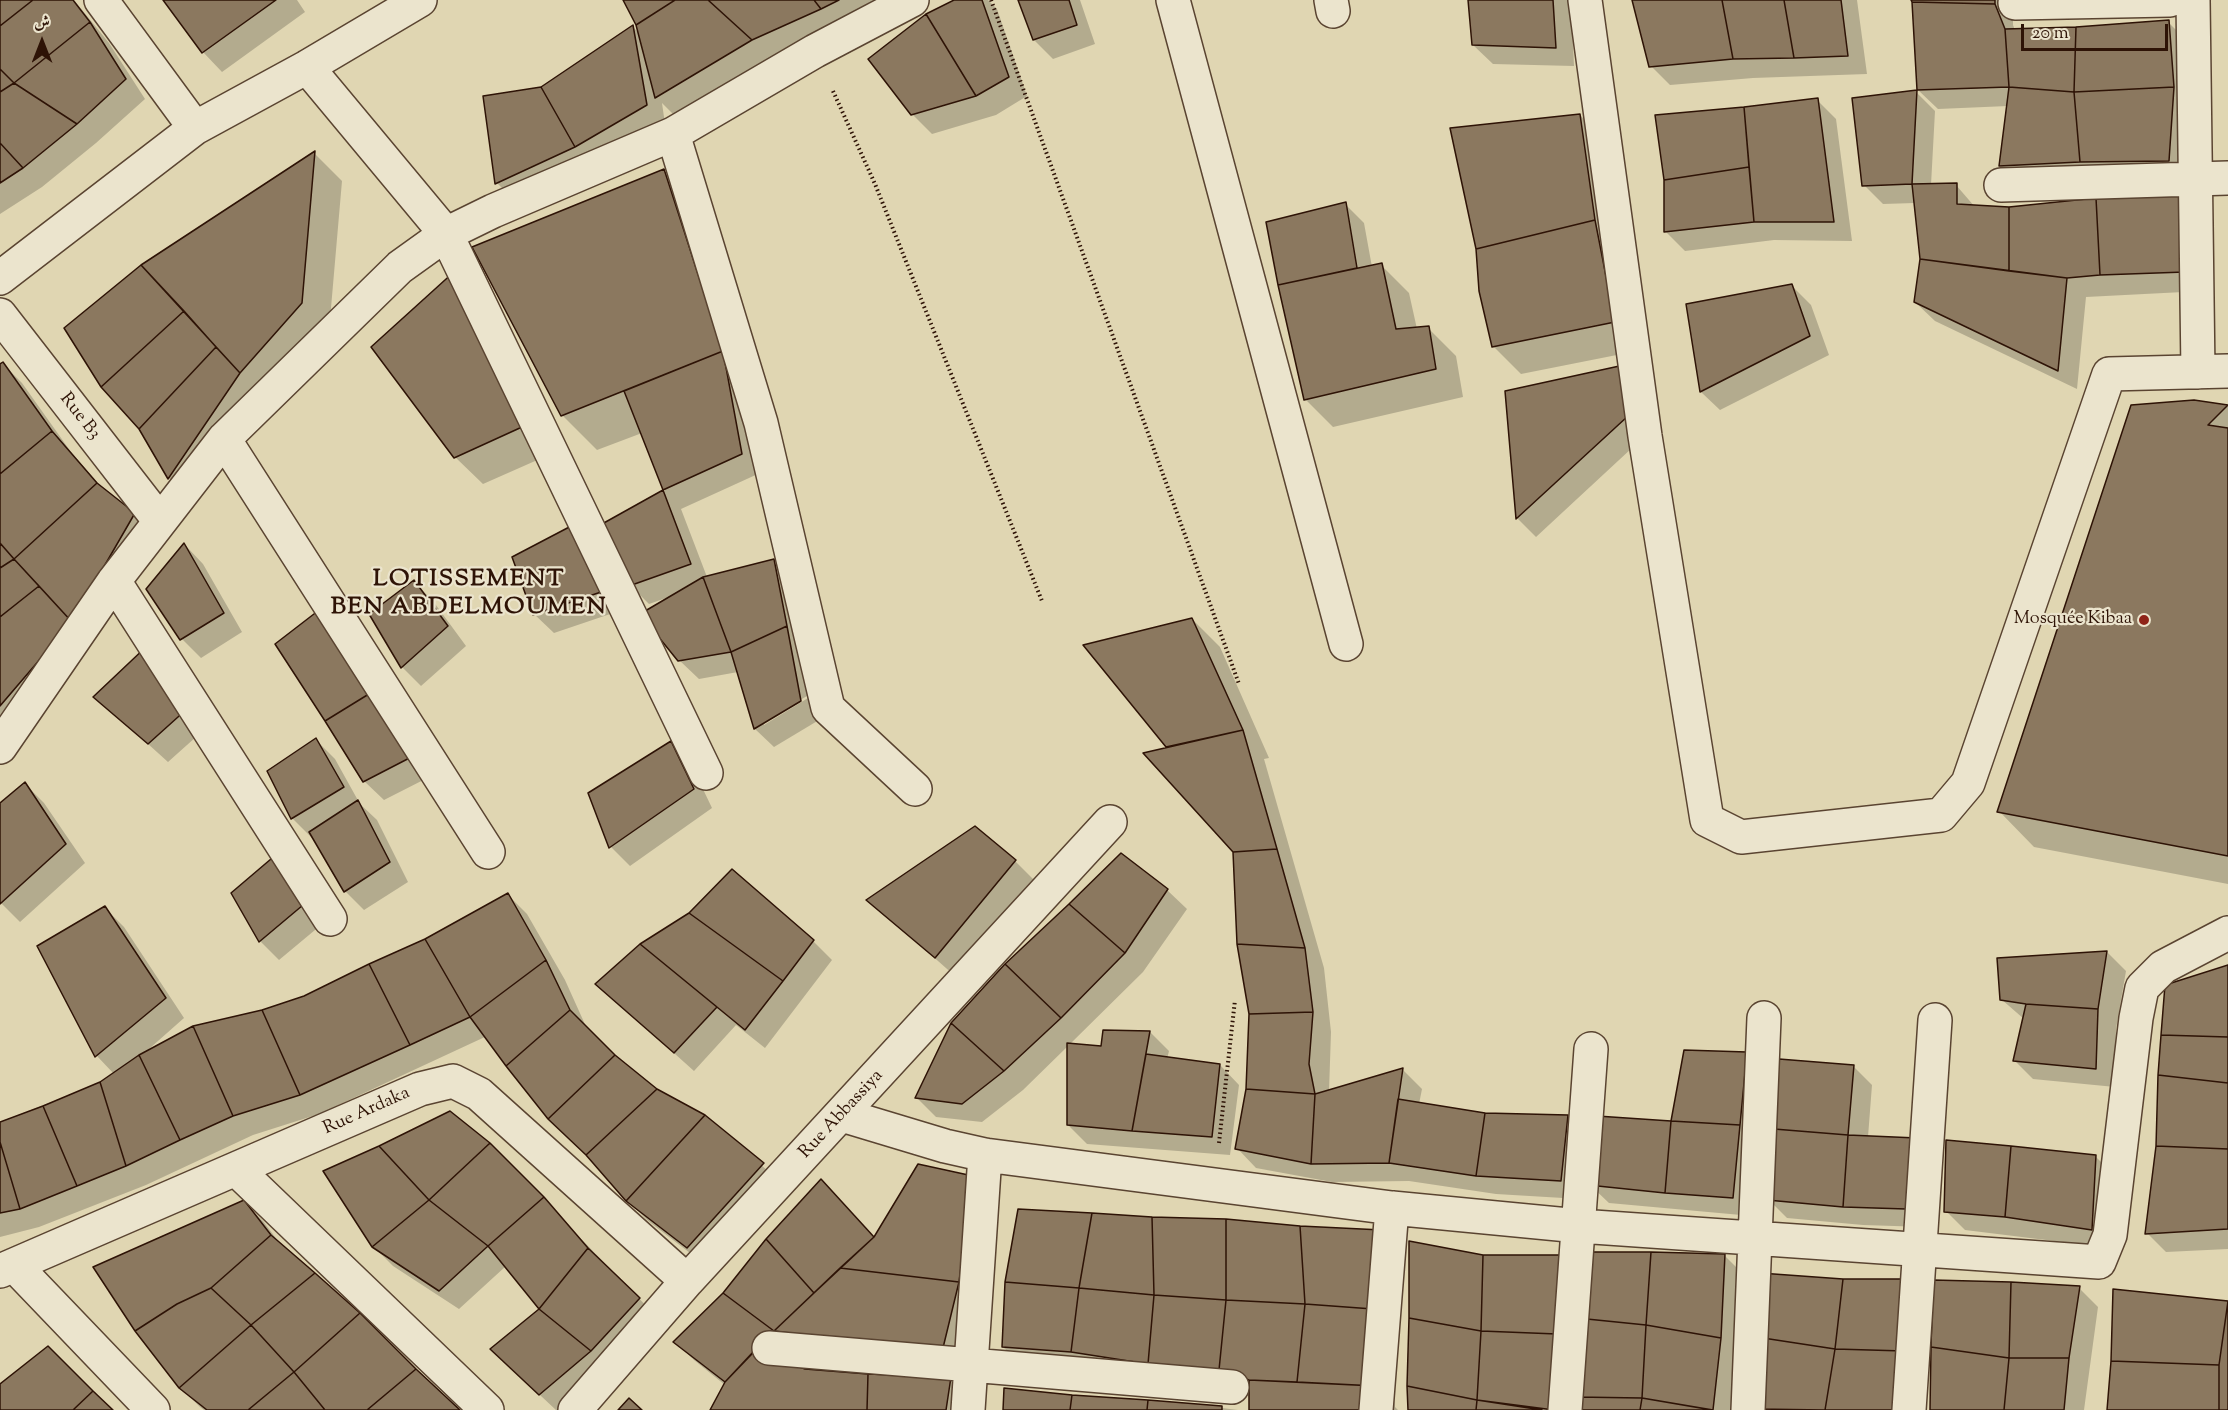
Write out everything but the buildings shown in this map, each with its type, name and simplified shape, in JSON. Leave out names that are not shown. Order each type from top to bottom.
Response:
[{"type":"street","points":[[101,0],[195,128]]},
{"type":"street","points":[[0,278],[195,128],[307,67],[420,0]]},
{"type":"street","points":[[0,747],[114,581],[224,439],[400,267],[446,234],[673,134],[815,51],[912,0]]},
{"type":"street","points":[[1173,0],[1346,644]]},
{"type":"street","points":[[1585,0],[1645,436],[1707,820],[1741,837],[1941,815],[1968,783],[2109,374],[2213,371],[2195,180],[2193,0]]},
{"type":"street","points":[[2015,3],[2170,0]]},
{"type":"street","points":[[307,67],[446,234],[706,773]]},
{"type":"street","points":[[673,134],[761,423],[828,708],[915,789]]},
{"type":"street","points":[[2001,185],[2228,178]]},
{"type":"street","name":"Rue B3","points":[[0,315],[159,520]]},
{"type":"street","points":[[224,439],[488,852]]},
{"type":"street","points":[[114,581],[330,919]]},
{"type":"street","name":"Rue Abbassiya","points":[[574,1410],[687,1281],[1110,822]]},
{"type":"street","points":[[842,1115],[945,1146],[985,1155],[1214,1182],[1392,1208],[1579,1227],[2099,1262],[2110,1235],[2136,1017],[2142,988],[2163,967],[2228,933]]},
{"type":"street","points":[[1748,1410],[1753,1238],[1764,1018]]},
{"type":"street","points":[[1909,1410],[1922,1249],[1935,1020]]},
{"type":"street","points":[[1565,1410],[1591,1049]]},
{"type":"street","name":"Rue Ardaka","points":[[8,1268],[420,1089],[453,1081],[478,1094],[687,1281]]},
{"type":"street","points":[[968,1410],[985,1155]]},
{"type":"street","points":[[236,1169],[487,1410]]},
{"type":"street","points":[[1376,1410],[1392,1208]]},
{"type":"street","points":[[8,1268],[153,1410]]},
{"type":"street","points":[[768,1348],[1233,1387]]},
{"type":"path","points":[[991,0],[1239,684]]},
{"type":"path","points":[[815,51],[875,184],[1042,601]]},
{"type":"path","points":[[1214,1182],[1235,1000]]},
{"type":"place","name":"Mosquée Kibaa","points":[[2144,620]]},
{"type":"district","name":"LOTISSEMENT BEN ABDELMOUMEN","points":[[469,595]]}]
